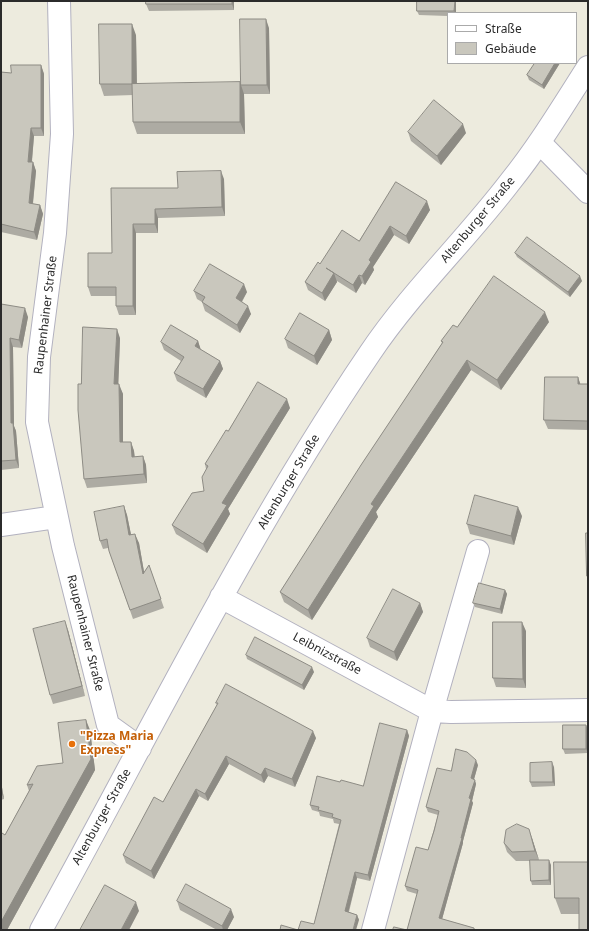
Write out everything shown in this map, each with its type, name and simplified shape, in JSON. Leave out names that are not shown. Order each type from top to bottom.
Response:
[{"type":"street","name":"Raupenhainer Straße","points":[[59,1],[62,134],[55,234],[39,357],[37,422],[56,517],[108,725],[140,748]]},
{"type":"street","name":"Altenburger Straße","points":[[40,930],[221,597],[283,490],[371,351],[420,288],[510,183],[540,142],[588,67]]},
{"type":"street","points":[[540,142],[588,192]]},
{"type":"street","points":[[1,525],[56,517]]},
{"type":"street","points":[[373,930],[432,711],[478,551]]},
{"type":"street","name":"Leibnizstraße","points":[[221,597],[432,711],[588,710]]},
{"type":"building","points":[[146,1],[232,1],[232,4],[146,4]]},
{"type":"building","points":[[417,1],[455,1],[454,11],[417,11]]},
{"type":"building","points":[[240,19],[266,19],[267,85],[241,85]]},
{"type":"building","points":[[99,24],[132,24],[132,84],[100,84]]},
{"type":"building","points":[[534,64],[554,64],[542,85],[527,75]]},
{"type":"building","points":[[11,65],[41,65],[41,128],[31,128],[28,162],[33,162],[29,203],[40,205],[34,232],[1,224],[1,72],[11,73]]},
{"type":"building","points":[[240,82],[240,122],[133,122],[132,84]]},
{"type":"building","points":[[434,100],[463,124],[437,156],[408,132]]},
{"type":"building","points":[[221,171],[222,207],[155,209],[155,224],[133,224],[133,306],[116,306],[116,287],[88,287],[88,253],[112,253],[111,188],[178,188],[177,172]]},
{"type":"building","points":[[396,182],[427,201],[406,236],[390,226],[369,260],[371,262],[362,276],[359,275],[353,285],[334,273],[322,293],[305,282],[318,262],[320,264],[342,230],[359,241]]},
{"type":"building","points":[[527,237],[580,276],[568,292],[515,253]]},
{"type":"building","points":[[210,264],[244,284],[236,298],[248,306],[237,325],[202,302],[205,297],[194,291]]},
{"type":"building","points":[[494,276],[545,312],[497,380],[467,360],[371,504],[374,506],[308,610],[280,592],[361,465],[443,342],[441,341],[453,325],[457,327]]},
{"type":"building","points":[[1,304],[25,308],[19,340],[10,338],[11,423],[13,423],[16,460],[1,461]]},
{"type":"building","points":[[300,313],[329,330],[314,356],[285,339]]},
{"type":"building","points":[[171,325],[198,341],[195,346],[220,361],[203,389],[174,373],[184,357],[161,342]]},
{"type":"building","points":[[83,327],[117,329],[114,384],[119,384],[120,442],[131,442],[132,457],[143,456],[144,474],[84,479],[78,410],[78,384],[81,384]]},
{"type":"building","points":[[545,377],[578,377],[578,384],[588,384],[588,421],[544,420]]},
{"type":"building","points":[[258,382],[287,399],[222,503],[227,505],[203,544],[172,525],[192,493],[204,491],[202,477],[208,466],[205,464],[226,430],[228,431]]},
{"type":"building","points":[[475,495],[518,507],[511,536],[467,524]]},
{"type":"building","points":[[124,506],[129,535],[135,534],[143,574],[149,565],[161,599],[130,610],[109,551],[107,539],[100,541],[94,512]]},
{"type":"building","points":[[586,533],[588,533],[588,576],[587,576]]},
{"type":"building","points":[[479,583],[505,590],[500,609],[473,603]]},
{"type":"building","points":[[393,589],[420,603],[394,652],[367,638]]},
{"type":"building","points":[[65,621],[82,686],[50,695],[33,629]]},
{"type":"building","points":[[493,622],[522,622],[523,679],[493,678]]},
{"type":"building","points":[[255,637],[312,667],[302,685],[246,655]]},
{"type":"building","points":[[226,684],[313,731],[292,779],[265,768],[261,775],[226,756],[205,794],[196,789],[151,871],[123,855],[154,797],[163,802],[218,703],[216,703]]},
{"type":"building","points":[[86,720],[91,759],[1,922],[1,835],[2,833],[5,835],[33,784],[27,785],[37,766],[63,763],[58,723]]},
{"type":"building","points":[[380,723],[407,730],[368,875],[355,872],[345,911],[357,915],[353,930],[298,930],[301,921],[314,924],[341,820],[332,817],[333,814],[318,810],[319,807],[310,805],[317,776],[363,786]]},
{"type":"building","points":[[563,725],[586,725],[586,749],[563,749]]},
{"type":"building","points":[[456,749],[467,752],[476,760],[471,778],[475,780],[469,798],[471,799],[462,838],[439,918],[474,928],[474,930],[407,930],[418,890],[405,886],[416,847],[428,850],[439,811],[426,807],[437,768],[451,771]]},
{"type":"building","points":[[552,762],[553,782],[530,782],[530,763]]},
{"type":"building","points":[[517,824],[529,829],[535,851],[512,852],[504,843],[506,830]]},
{"type":"building","points":[[530,860],[549,860],[549,880],[531,881]]},
{"type":"building","points":[[554,862],[588,862],[588,930],[579,930],[579,898],[555,898]]},
{"type":"building","points":[[186,884],[231,909],[222,926],[177,901]]},
{"type":"building","points":[[105,885],[136,902],[121,930],[80,930]]},
{"type":"building","points":[[281,925],[298,930],[280,930]]},
{"type":"building","points":[[394,927],[407,930],[393,930]]},
{"type":"place","name":"\"Pizza Maria Express\"","points":[[72,744]]}]
